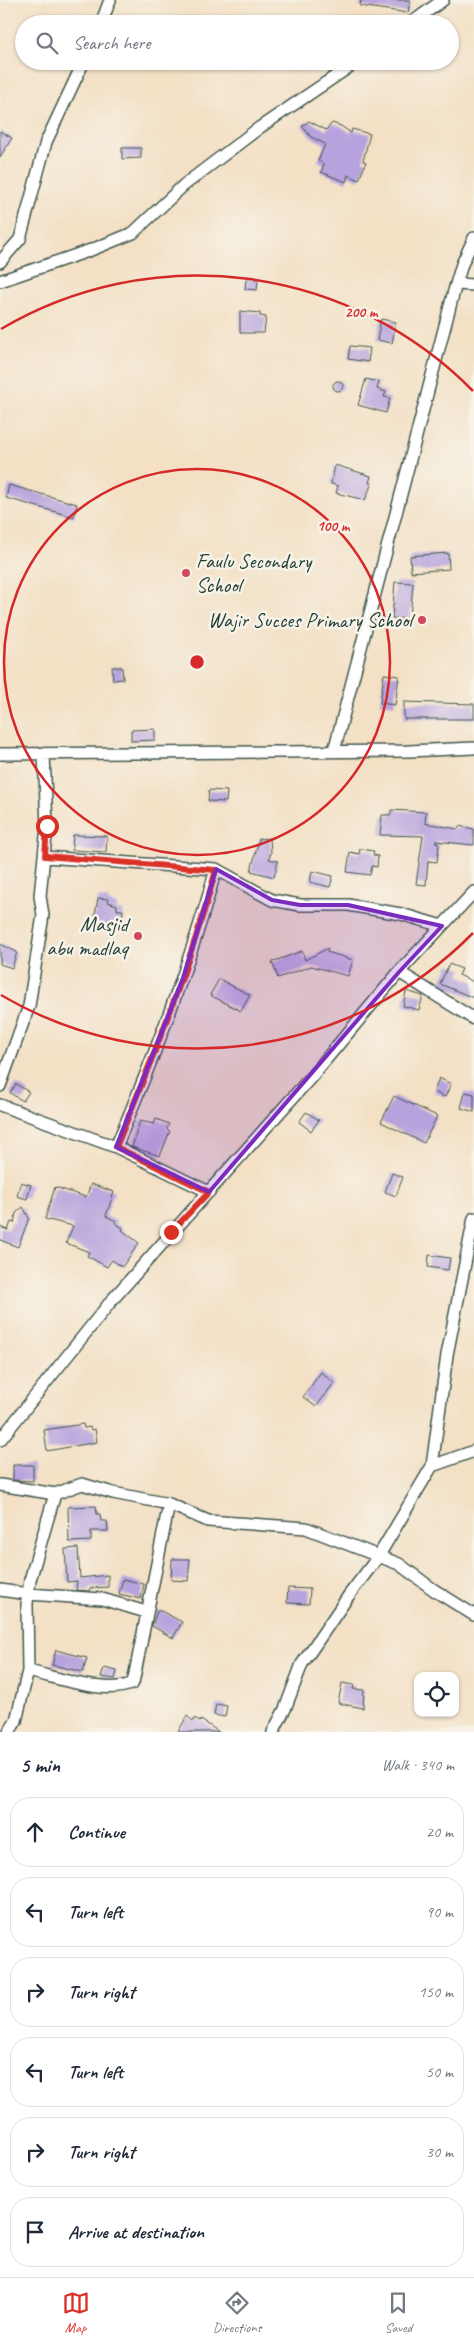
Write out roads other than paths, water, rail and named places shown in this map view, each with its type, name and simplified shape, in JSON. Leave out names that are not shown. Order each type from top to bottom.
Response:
[{"type":"street","points":[[104,15],[110,0]]},
{"type":"street","points":[[422,15],[443,0]]},
{"type":"street","points":[[0,262],[20,239],[46,142],[80,70]]},
{"type":"street","points":[[0,280],[91,250],[133,233],[184,185],[259,128],[345,70]]},
{"type":"street","points":[[334,751],[456,284],[462,264],[474,238]]},
{"type":"street","points":[[456,284],[474,285]]},
{"type":"street","points":[[0,754],[474,748]]},
{"type":"street","points":[[0,1086],[29,1006],[43,915],[40,896],[47,826],[44,754]]},
{"type":"street","points":[[45,856],[216,870],[272,900],[300,905],[348,905],[401,914],[442,926]]},
{"type":"street","points":[[116,1147],[143,1086],[152,1056],[183,978],[216,870]]},
{"type":"street","points":[[0,1440],[112,1300],[312,1076],[399,972],[474,892]]},
{"type":"street","points":[[399,972],[474,1019]]},
{"type":"street","points":[[0,1105],[116,1147],[209,1192]]},
{"type":"street","points":[[273,1732],[285,1709],[302,1664],[378,1557],[432,1466],[447,1355],[470,1262],[474,1218]]},
{"type":"street","points":[[432,1466],[474,1451]]},
{"type":"street","points":[[0,1485],[55,1494],[82,1484],[113,1493],[169,1504],[208,1521],[306,1528],[399,1564],[434,1590],[474,1615]]},
{"type":"street","points":[[9,1732],[16,1722],[28,1671],[28,1594],[30,1580],[55,1494]]},
{"type":"street","points":[[28,1671],[108,1688],[123,1687],[133,1683],[169,1504]]},
{"type":"street","points":[[0,1590],[28,1594],[102,1599],[146,1612]]},
{"type":"place","name":"Faulu Secondary School","points":[[186,573]]},
{"type":"place","name":"Wajir Succes Primary School","points":[[422,620]]},
{"type":"place","name":"Masjid abu madlaq","points":[[138,936]]}]
